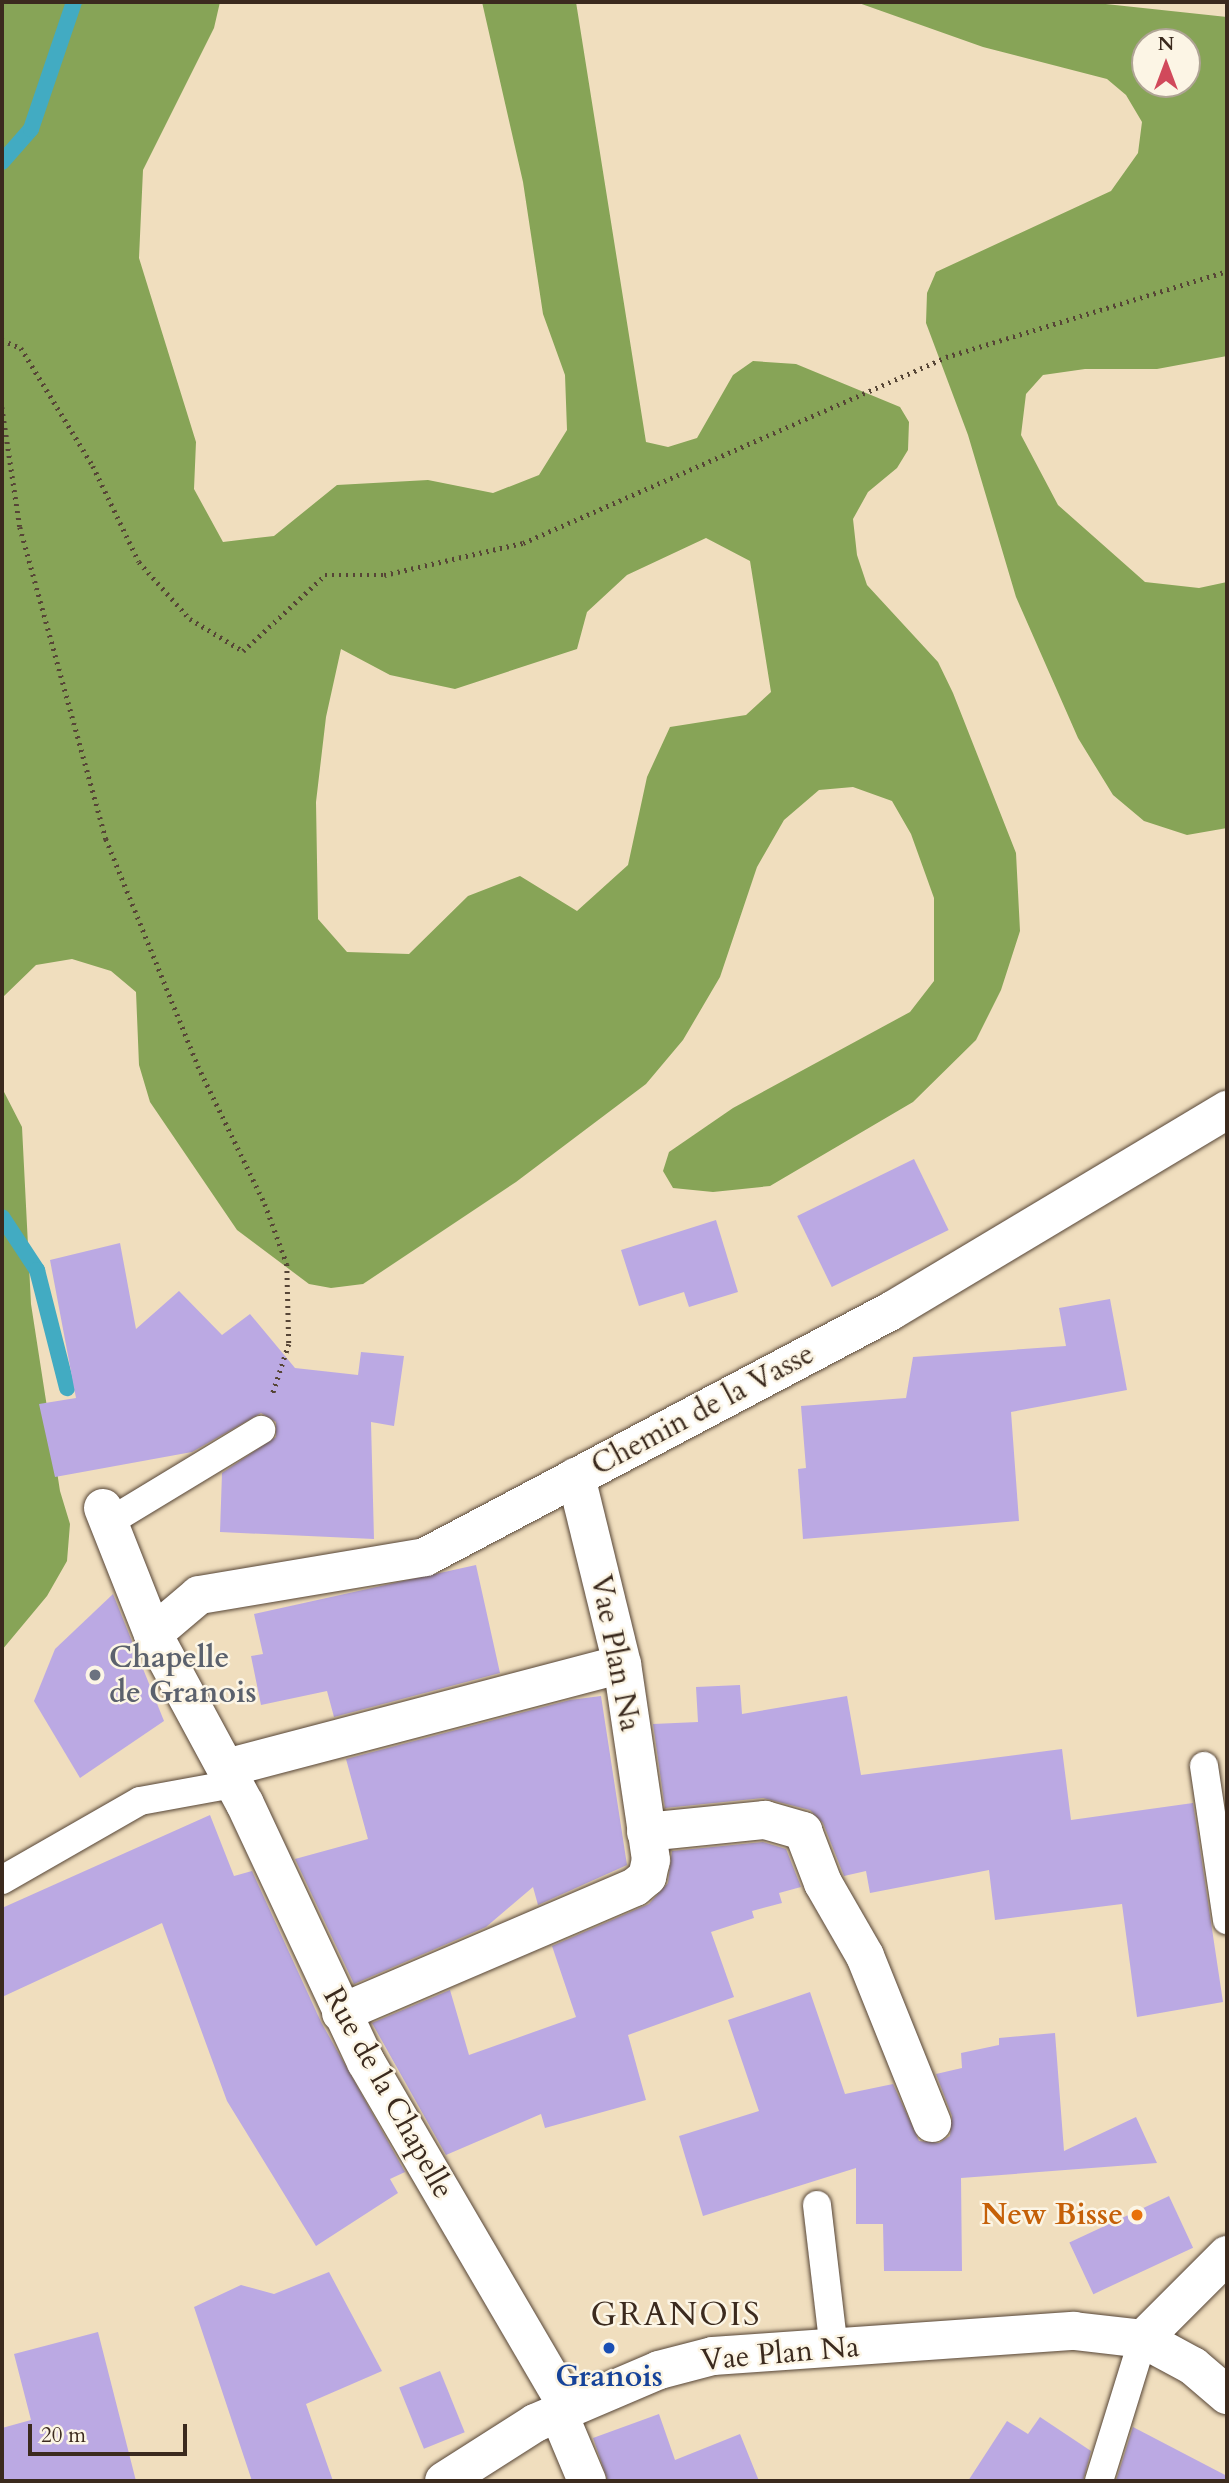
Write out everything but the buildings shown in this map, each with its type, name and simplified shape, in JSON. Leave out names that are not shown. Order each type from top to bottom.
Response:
[{"type":"street","name":"Chemin de la Vasse","points":[[153,1634],[199,1595],[425,1557],[891,1311],[1227,1110]]},
{"type":"street","name":"Vae Plan Na","points":[[341,2013],[635,1887],[650,1870],[622,1664],[576,1477]]},
{"type":"street","name":"Rue de la Chapelle","points":[[106,1515],[153,1634],[230,1776],[341,2013],[563,2410],[587,2481]]},
{"type":"street","points":[[230,1776],[622,1664]]},
{"type":"street","points":[[646,1832],[765,1820],[803,1831],[823,1883],[865,1956],[932,2123]]},
{"type":"street","points":[[1227,2255],[1143,2339],[1193,2366],[1227,2395]]},
{"type":"street","name":"Vae Plan Na","points":[[444,2481],[519,2432],[563,2410],[672,2365],[728,2355],[1074,2331],[1143,2339]]},
{"type":"lane","points":[[106,1515],[261,1430]]},
{"type":"lane","points":[[1204,1766],[1227,1920]]},
{"type":"lane","points":[[2,1880],[140,1801],[230,1776]]},
{"type":"lane","points":[[817,2205],[834,2349]]},
{"type":"lane","points":[[1099,2481],[1143,2339]]},
{"type":"path","points":[[2,340],[21,348],[93,466],[139,562],[190,619],[243,651],[325,575],[384,575],[523,543],[946,357],[1227,271]]},
{"type":"path","points":[[2,407],[20,527],[106,839],[198,1066],[265,1204],[286,1264],[289,1344],[261,1430]]},
{"type":"green space","points":[[2,2],[220,2],[214,28],[143,170],[139,258],[196,442],[194,489],[223,542],[274,536],[337,485],[428,480],[493,493],[539,475],[567,430],[565,375],[543,314],[523,182],[482,2],[576,2],[646,442],[668,447],[697,438],[733,375],[753,361],[796,364],[900,407],[909,422],[908,450],[897,468],[868,492],[853,519],[857,555],[867,585],[938,662],[953,693],[1016,853],[1020,931],[1001,990],[976,1040],[913,1102],[770,1186],[713,1192],[673,1188],[663,1171],[669,1152],[733,1108],[910,1012],[934,981],[934,898],[911,834],[892,801],[853,787],[819,790],[784,820],[757,867],[720,977],[683,1040],[646,1084],[516,1182],[363,1284],[331,1288],[309,1284],[237,1230],[150,1102],[139,1065],[136,992],[111,971],[72,959],[36,965],[2,998]],"holes":[[[706,538],[750,561],[771,692],[746,715],[670,727],[647,777],[628,865],[577,911],[520,876],[468,896],[409,954],[347,952],[318,919],[316,802],[326,717],[341,649],[390,675],[455,689],[577,649],[587,612],[627,575]]]},
{"type":"green space","points":[[856,2],[1087,2],[1227,17],[1227,356],[1157,369],[1085,369],[1043,375],[1026,394],[1021,435],[1058,505],[1145,582],[1199,588],[1227,582],[1227,828],[1187,835],[1144,821],[1113,795],[1078,738],[1016,597],[968,435],[926,323],[927,293],[936,272],[1111,191],[1138,153],[1142,122],[1126,95],[1107,79],[983,47]]},
{"type":"green space","points":[[2,1088],[22,1127],[31,1304],[60,1491],[70,1524],[67,1561],[47,1596],[2,1650]]},
{"type":"waterway","points":[[2,162],[31,129],[74,2]]},
{"type":"waterway","points":[[2,1217],[37,1270],[67,1388]]},
{"type":"place","name":"Chapelle de Granois","points":[[95,1675]]},
{"type":"place","name":"New Bisse","points":[[1137,2215]]},
{"type":"place","name":"Granois","points":[[609,2348]]},
{"type":"district","name":"GRANOIS","points":[[676,2315]]}]
